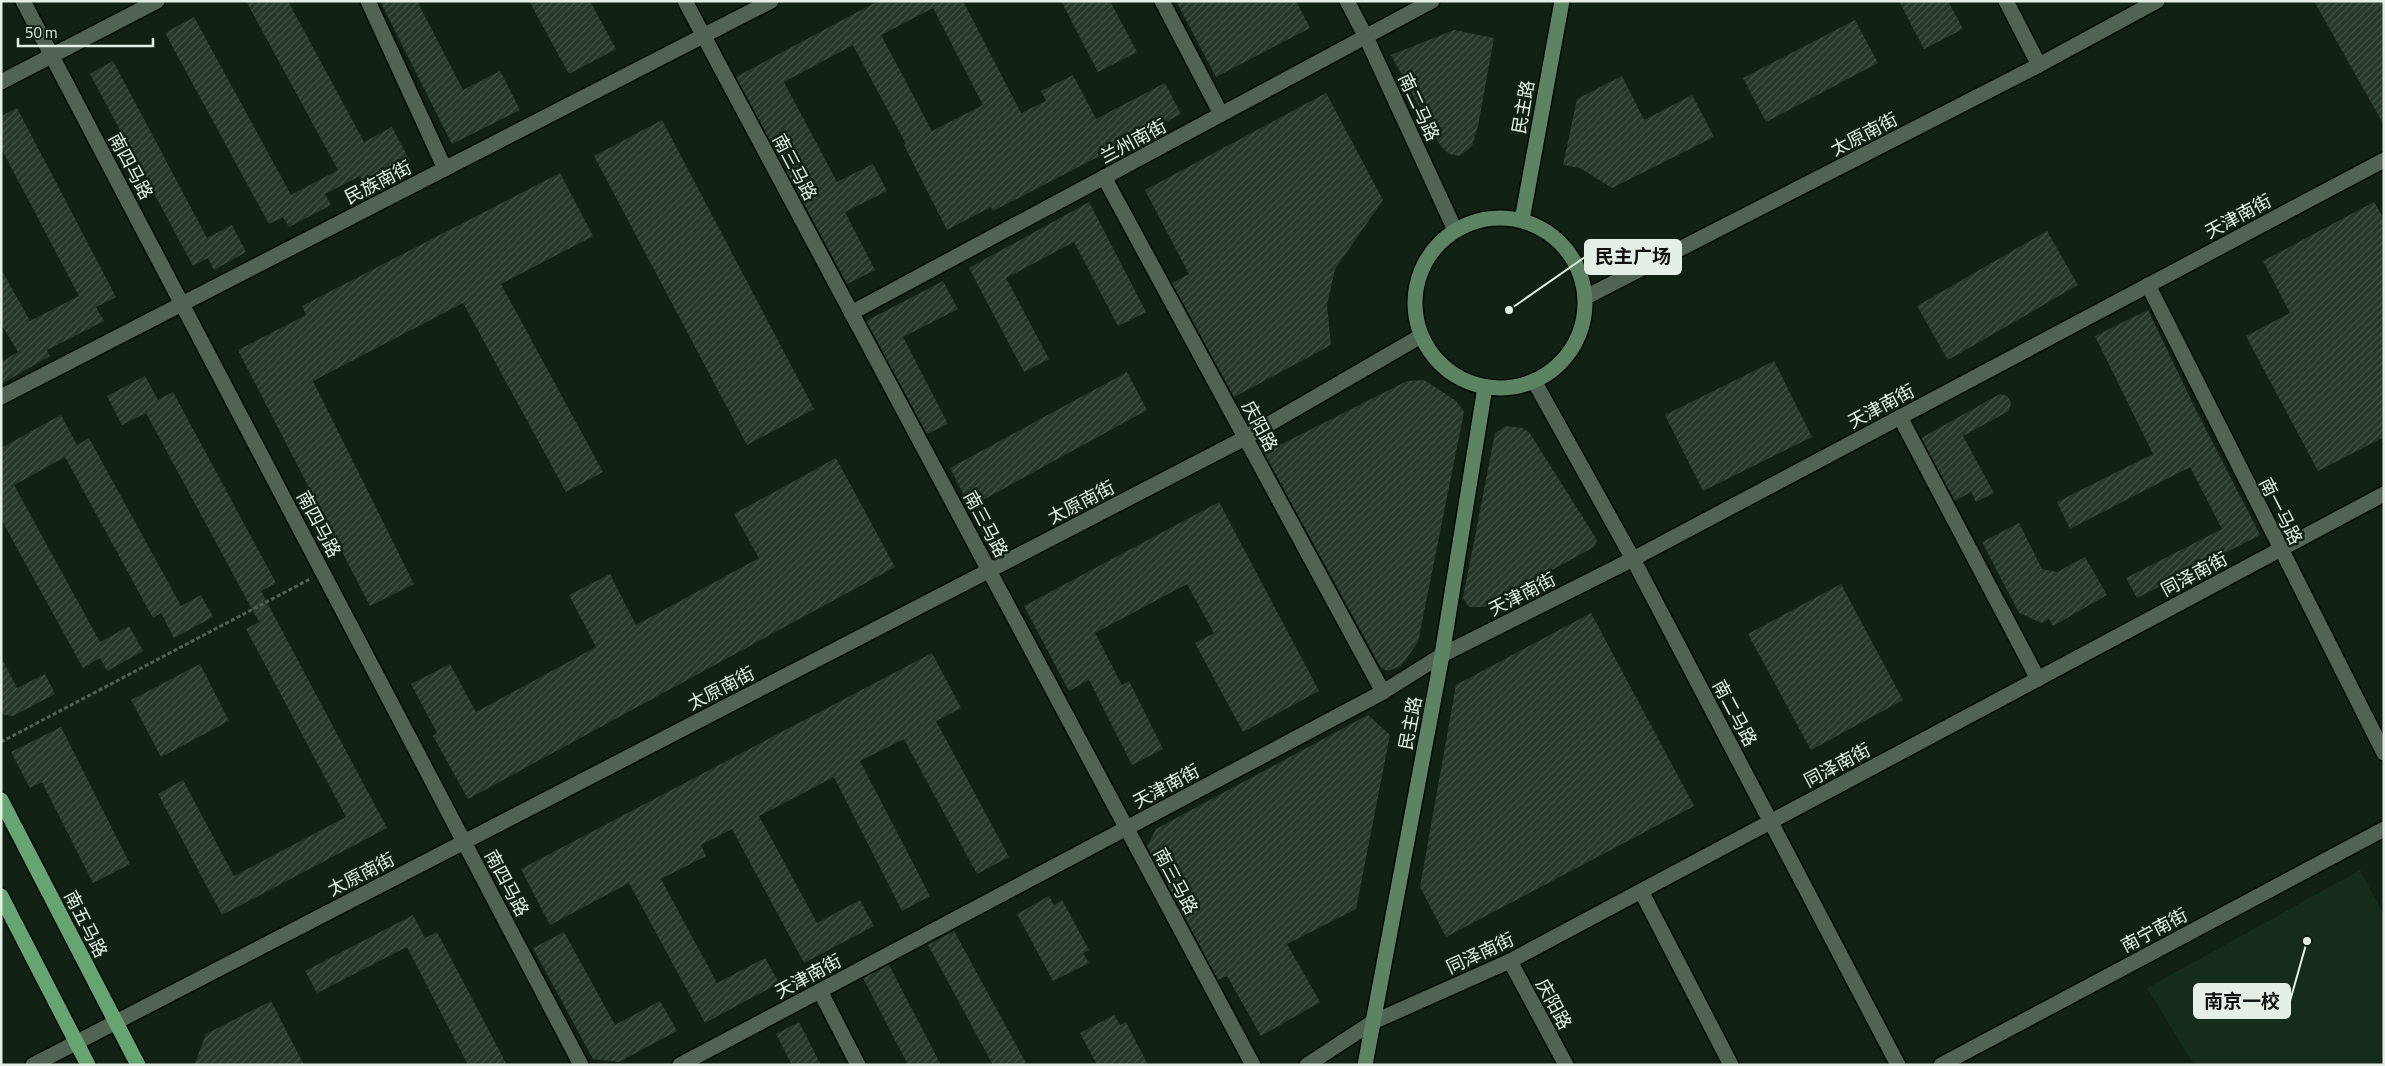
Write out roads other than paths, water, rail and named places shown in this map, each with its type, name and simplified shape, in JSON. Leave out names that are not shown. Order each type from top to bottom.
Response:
[{"type":"main road","name":"南五马路","points":[[1,800],[138,1065]]},
{"type":"main road","points":[[1,896],[88,1065]]},
{"type":"street","name":"南四马路","points":[[23,1],[581,1065]]},
{"type":"street","points":[[1,82],[157,1]]},
{"type":"street","points":[[368,1],[444,169]]},
{"type":"street","name":"南三马路","points":[[685,1],[1253,1065]]},
{"type":"street","name":"民族南街","points":[[1,397],[771,1]]},
{"type":"street","points":[[1162,1],[1222,114]]},
{"type":"street","name":"南二马路","points":[[1346,1],[1366,37],[1455,230]]},
{"type":"street","name":"兰州南街","points":[[852,313],[1432,1]]},
{"type":"street","name":"民主路","points":[[1522,220],[1562,1]]},
{"type":"street","points":[[2006,1],[2039,66]]},
{"type":"street","name":"太原南街","points":[[1586,297],[2039,66],[2157,1]]},
{"type":"street","name":"天津南街","points":[[680,1065],[1383,692],[1442,655],[1633,558],[2384,160]]},
{"type":"street","name":"庆阳路","points":[[1104,178],[1383,692]]},
{"type":"street","points":[[1491,218],[1522,220],[1546,231],[1566,248],[1580,271],[1586,297],[1583,323],[1573,348],[1556,368],[1534,381],[1510,388],[1485,387],[1459,378],[1436,360],[1421,336],[1415,313],[1416,289],[1423,266],[1436,246],[1455,230],[1476,221],[1491,218]]},
{"type":"street","name":"南一马路","points":[[2148,285],[2279,550],[2384,753]]},
{"type":"street","name":"太原南街","points":[[33,1065],[1245,438],[1421,336]]},
{"type":"street","name":"南二马路","points":[[1534,381],[1633,558],[1898,1065]]},
{"type":"street","name":"民主路","points":[[1365,1065],[1442,655],[1485,387]]},
{"type":"street","points":[[1900,417],[2038,679]]},
{"type":"street","name":"同泽南街","points":[[1307,1065],[1373,1022],[1510,961],[2384,494]]},
{"type":"street","name":"南宁南街","points":[[1941,1065],[2384,829]]},
{"type":"street","points":[[1641,891],[1731,1065]]},
{"type":"street","name":"庆阳路","points":[[1510,961],[1566,1065]]},
{"type":"street","points":[[820,991],[858,1065]]},
{"type":"place","name":"民主广场","points":[[1509,310]]},
{"type":"place","name":"南京一校","points":[[2307,941]]}]
